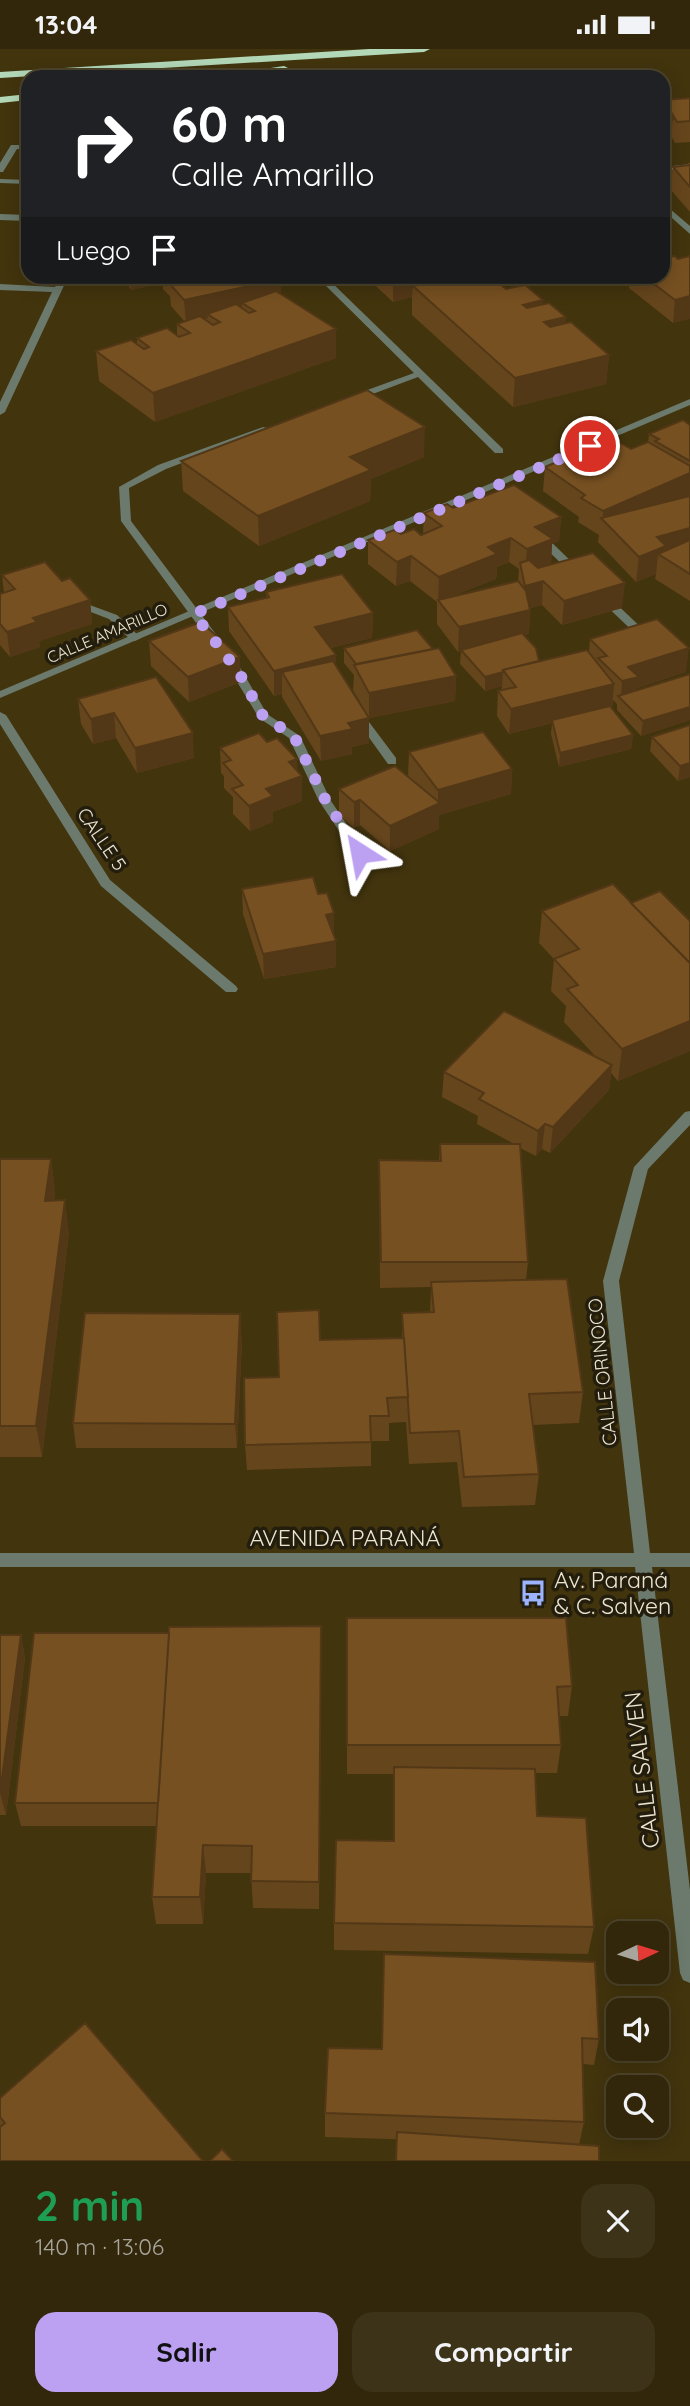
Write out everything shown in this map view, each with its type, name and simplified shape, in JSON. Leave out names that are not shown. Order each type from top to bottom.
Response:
[{"type":"highway","points":[[83,70],[424,49]]},
{"type":"highway","points":[[276,70],[400,51]]},
{"type":"highway","points":[[0,75],[21,74]]},
{"type":"highway","points":[[0,100],[21,98]]},
{"type":"street","points":[[0,170],[14,147],[21,147]]},
{"type":"street","points":[[670,168],[690,166]]},
{"type":"street","points":[[0,181],[21,182]]},
{"type":"street","points":[[670,212],[690,231]]},
{"type":"street","points":[[0,217],[21,218]]},
{"type":"street","points":[[0,412],[61,284]]},
{"type":"street","points":[[328,284],[499,451]]},
{"type":"street","points":[[0,287],[58,290]]},
{"type":"street","points":[[342,402],[419,374]]},
{"type":"street","name":"CALLE AMARILLO","points":[[0,695],[669,416],[690,402]]},
{"type":"street","points":[[277,425],[162,467],[124,488],[126,521],[238,671],[263,716],[294,736],[326,801],[360,853]]},
{"type":"street","points":[[490,489],[500,498]]},
{"type":"street","points":[[530,527],[650,642]]},
{"type":"street","points":[[265,584],[272,595]]},
{"type":"street","points":[[87,607],[113,617],[135,638]]},
{"type":"street","points":[[352,706],[392,761]]},
{"type":"street","name":"CALLE 5","points":[[0,715],[106,883],[231,989]]},
{"type":"street","name":"CALLE ORINOCO","points":[[643,1562],[611,1281],[641,1167],[690,1116]]},
{"type":"street","name":"AVENIDA PARANÁ","points":[[0,1560],[690,1560]]},
{"type":"street","name":"CALLE SALVEN","points":[[643,1562],[690,1973]]},
{"type":"building","points":[[690,98],[690,121],[677,122],[670,110],[670,100]]},
{"type":"building","points":[[690,165],[690,187],[673,167]]},
{"type":"building","points":[[675,256],[678,259],[690,256],[690,296],[675,300],[654,284],[670,284],[670,257]]},
{"type":"building","points":[[170,284],[258,284],[184,300]]},
{"type":"building","points":[[500,284],[506,289],[525,285],[543,300],[523,305],[527,308],[549,303],[566,317],[544,322],[550,327],[571,322],[609,355],[515,378],[413,286]]},
{"type":"building","points":[[276,291],[336,329],[153,393],[96,351],[131,340],[144,349],[149,347],[137,338],[167,328],[179,337],[190,333],[177,324],[200,316],[213,325],[220,322],[207,314],[236,304],[249,313],[255,311],[242,303]]},
{"type":"building","points":[[367,390],[425,427],[350,457],[371,470],[258,516],[181,461]]},
{"type":"building","points":[[683,420],[690,425],[690,461],[655,441],[659,439],[649,434]]},
{"type":"building","points":[[612,438],[631,449],[648,442],[690,466],[690,473],[603,511],[581,498],[585,495],[545,467]]},
{"type":"building","points":[[514,485],[561,517],[535,527],[553,539],[527,549],[511,538],[488,547],[497,554],[439,577],[411,556],[397,562],[368,540],[394,530],[401,534],[414,529],[421,535],[442,526],[424,513],[447,504],[453,508]]},
{"type":"building","points":[[690,496],[690,528],[657,537],[666,546],[639,557],[601,518]]},
{"type":"building","points":[[690,540],[690,574],[658,554]]},
{"type":"building","points":[[593,553],[625,583],[564,601],[543,581],[525,586],[520,563],[529,560],[538,568]]},
{"type":"building","points":[[45,562],[62,581],[70,578],[90,600],[33,618],[37,622],[7,632],[0,624],[0,594],[15,589],[2,575]]},
{"type":"building","points":[[342,574],[373,613],[315,627],[336,655],[274,671],[228,607],[269,597],[266,592]]},
{"type":"building","points":[[518,581],[526,591],[530,610],[459,627],[438,600]]},
{"type":"building","points":[[657,619],[689,648],[628,667],[639,677],[622,681],[598,658],[607,656],[590,639]]},
{"type":"building","points":[[201,622],[240,657],[188,677],[149,641]]},
{"type":"building","points":[[417,630],[433,649],[356,664],[344,648]]},
{"type":"building","points":[[522,633],[536,648],[539,661],[485,677],[461,650]]},
{"type":"building","points":[[439,648],[456,676],[369,693],[354,665]]},
{"type":"building","points":[[587,650],[614,684],[511,709],[498,691],[516,687],[503,670]]},
{"type":"building","points":[[333,661],[369,718],[348,723],[353,729],[320,736],[282,672]]},
{"type":"building","points":[[690,674],[690,707],[643,721],[618,696]]},
{"type":"building","points":[[156,677],[193,733],[135,748],[114,713],[91,719],[78,699]]},
{"type":"building","points":[[610,706],[633,735],[560,753],[552,720]]},
{"type":"building","points":[[690,725],[690,763],[680,766],[652,737]]},
{"type":"building","points":[[483,732],[512,769],[438,790],[409,752]]},
{"type":"building","points":[[259,733],[267,742],[277,738],[297,759],[289,762],[302,776],[266,789],[273,796],[249,806],[232,789],[243,785],[223,763],[231,760],[220,748]]},
{"type":"building","points":[[395,766],[440,803],[390,826],[360,800],[354,802],[339,789]]},
{"type":"building","points":[[313,877],[318,894],[327,893],[334,913],[326,915],[336,941],[263,954],[242,889]]},
{"type":"building","points":[[613,884],[690,963],[690,1021],[622,1049],[567,989],[578,985],[554,959],[579,949],[542,911]]},
{"type":"building","points":[[660,891],[690,921],[690,963],[631,903]]},
{"type":"building","points":[[504,1011],[612,1065],[553,1127],[545,1124],[538,1131],[479,1099],[484,1093],[444,1072]]},
{"type":"building","points":[[440,1144],[520,1144],[528,1262],[381,1262],[379,1160],[441,1161]]},
{"type":"building","points":[[0,1159],[51,1159],[45,1201],[65,1200],[36,1426],[0,1426]]},
{"type":"building","points":[[567,1279],[583,1392],[529,1394],[539,1474],[464,1477],[459,1431],[410,1433],[402,1313],[434,1312],[431,1282]]},
{"type":"building","points":[[319,1310],[320,1340],[404,1338],[408,1397],[387,1398],[389,1416],[370,1416],[371,1442],[245,1445],[244,1378],[279,1377],[277,1312]]},
{"type":"building","points":[[85,1313],[240,1314],[235,1424],[73,1423]]},
{"type":"building","points":[[347,1618],[566,1618],[572,1686],[557,1687],[561,1745],[347,1745]]},
{"type":"building","points":[[321,1626],[319,1882],[251,1881],[252,1846],[203,1845],[200,1897],[152,1897],[169,1627]]},
{"type":"building","points":[[34,1633],[169,1633],[158,1803],[15,1803]]},
{"type":"building","points":[[0,1635],[21,1635],[0,1793]]},
{"type":"building","points":[[394,1767],[535,1769],[537,1816],[586,1818],[594,1927],[334,1923],[336,1840],[394,1841]]},
{"type":"building","points":[[384,1954],[595,1962],[599,2039],[582,2038],[584,2122],[325,2113],[328,2048],[382,2049]]},
{"type":"building","points":[[85,2023],[203,2161],[0,2161],[0,2127],[5,2123],[0,2117],[0,2098]]},
{"type":"building","points":[[397,2132],[599,2146],[599,2161],[396,2161]]},
{"type":"building","points":[[222,2149],[233,2161],[210,2161]]},
{"type":"place","name":"Av. Paraná & C. Salven","points":[[533,1593]]},
{"type":"route","points":[[360,853],[326,801],[294,736],[263,716],[238,671],[194,614],[590,446]]}]
